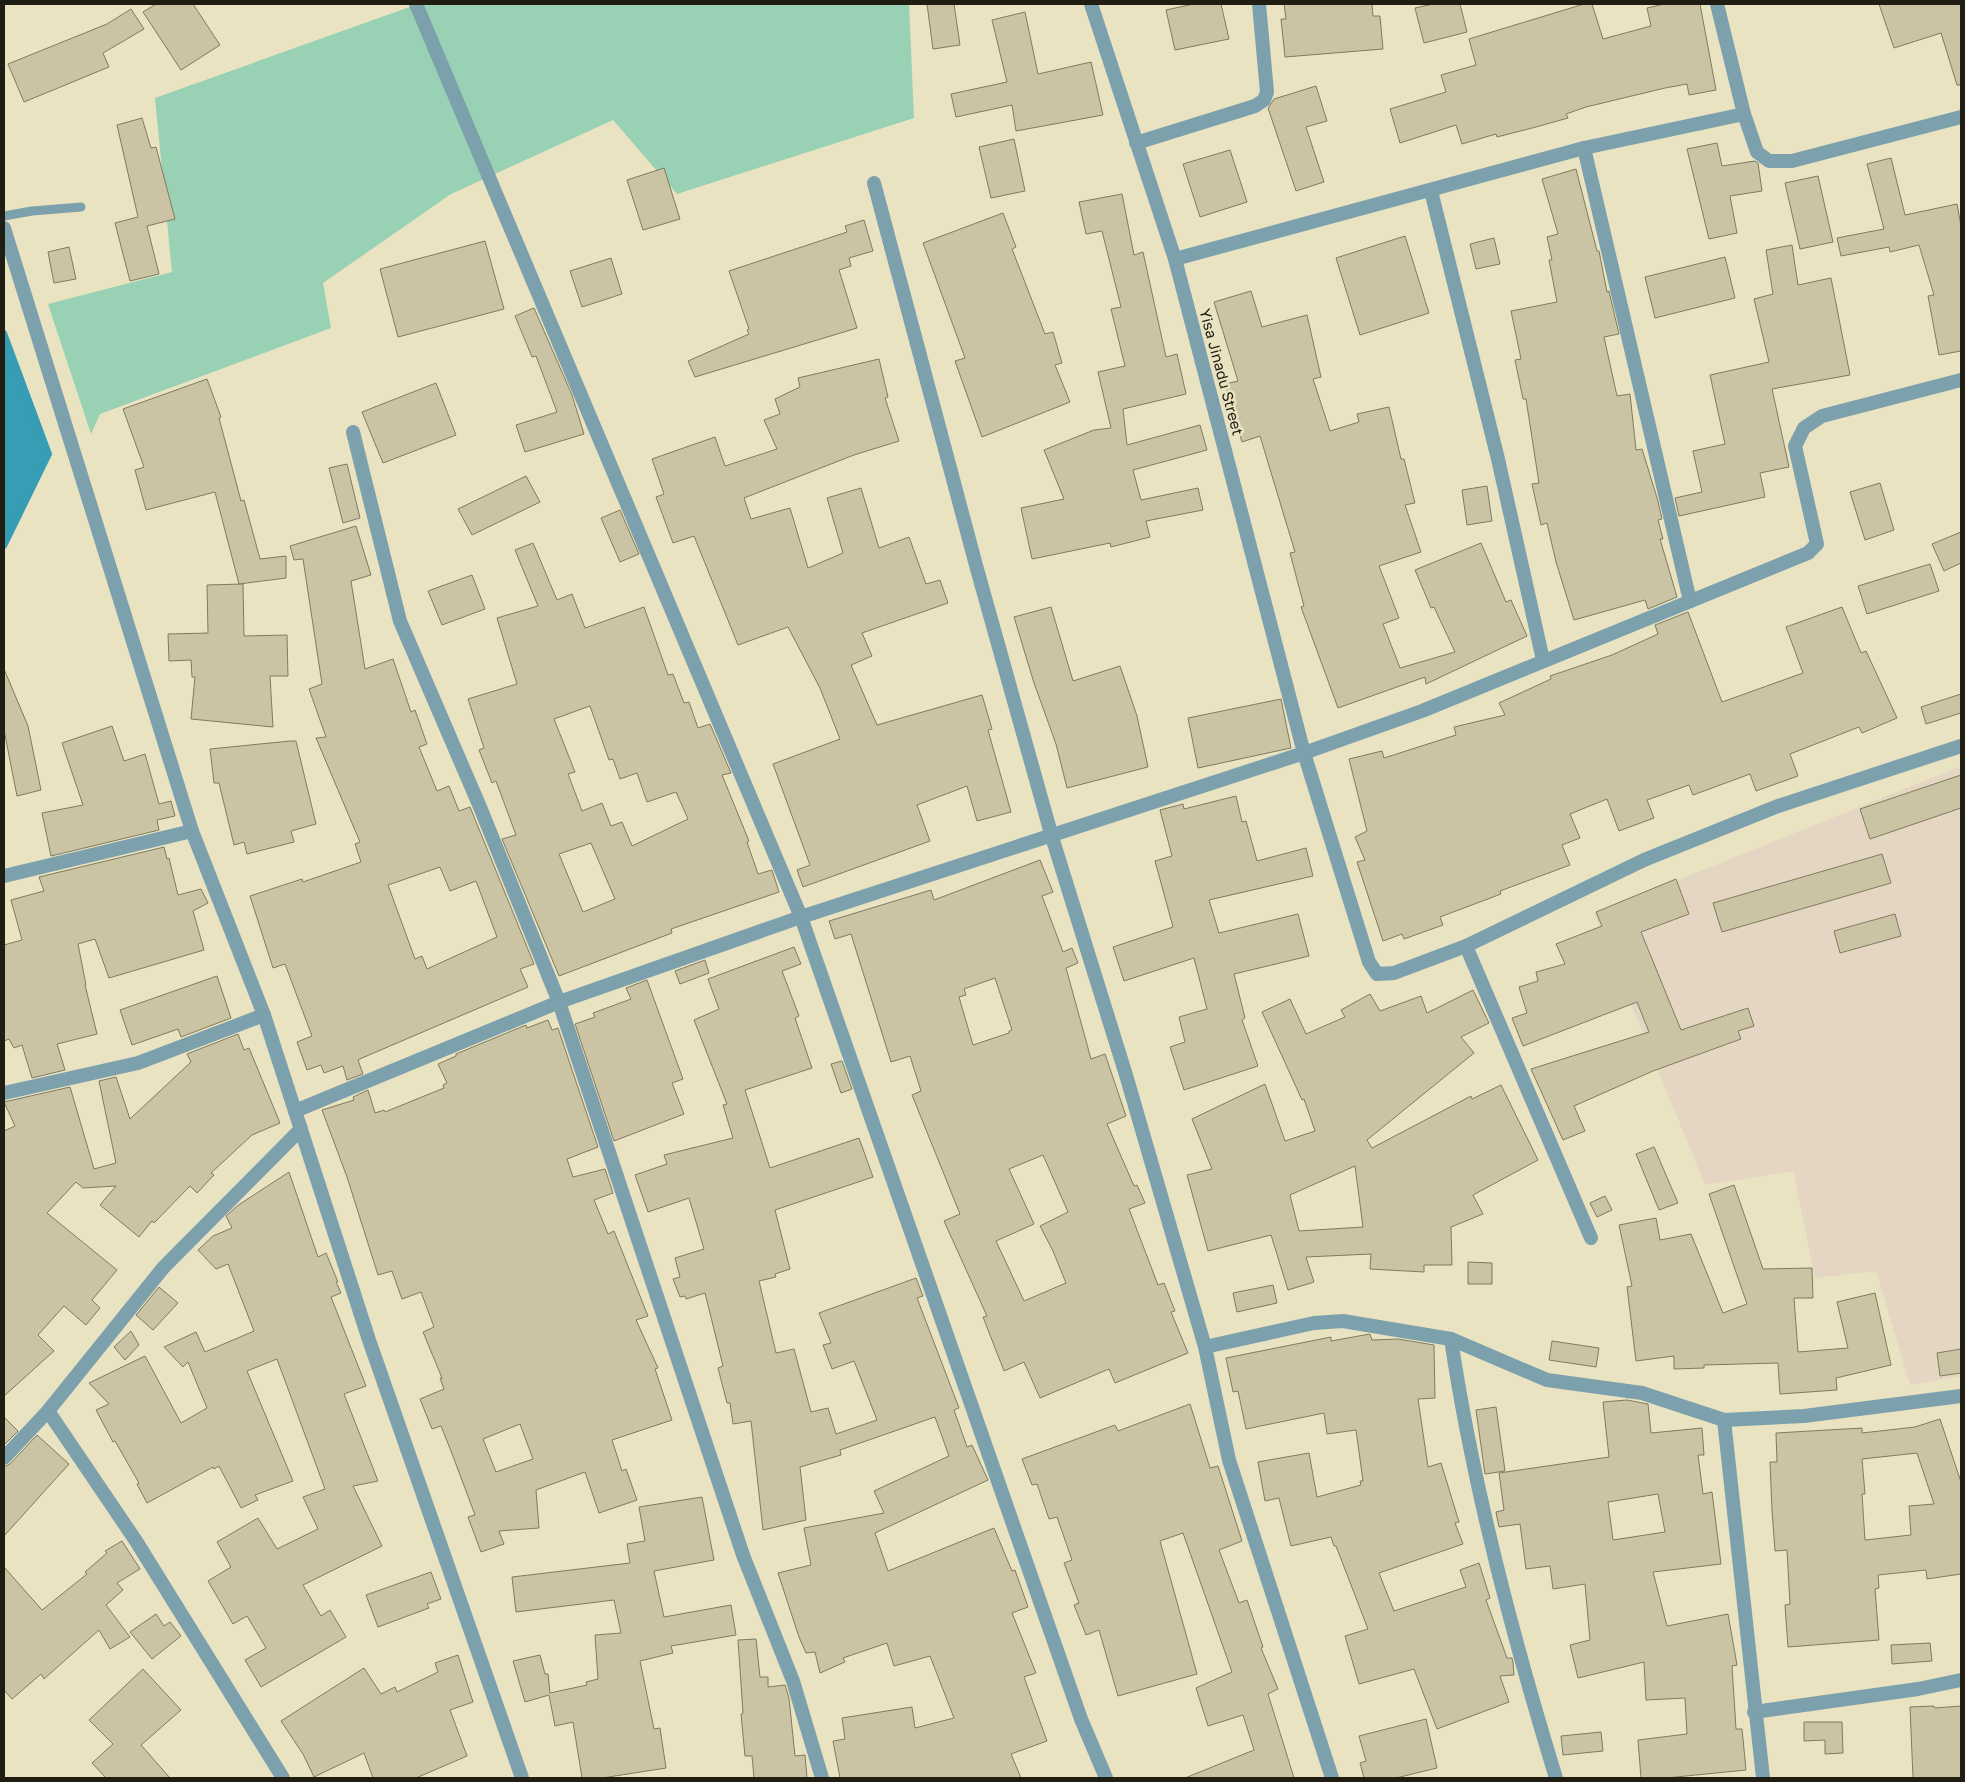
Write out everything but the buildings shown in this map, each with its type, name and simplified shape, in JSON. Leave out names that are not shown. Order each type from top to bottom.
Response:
[{"type":"street","points":[[416,4],[801,917],[1077,1709],[1106,1778]]},
{"type":"street","name":"Yisa Jinadu Street","points":[[1091,4],[1175,259],[1304,753],[1369,962],[1377,974],[1394,973],[1466,946]]},
{"type":"street","points":[[1136,143],[1256,106],[1264,100],[1267,92],[1259,4]]},
{"type":"street","points":[[1717,4],[1744,114],[1757,152],[1769,161],[1792,161],[1961,116]]},
{"type":"street","points":[[1175,259],[1584,148],[1744,114]]},
{"type":"street","points":[[1584,148],[1690,601]]},
{"type":"street","points":[[874,183],[977,569],[1052,837],[1126,1075],[1205,1347],[1229,1460],[1332,1778]]},
{"type":"street","points":[[1431,191],[1498,459],[1543,660]]},
{"type":"street","points":[[4,228],[192,831],[264,1016],[369,1340],[522,1778]]},
{"type":"street","points":[[296,1111],[559,1002],[801,917],[1052,837],[1304,753],[1422,711],[1543,660],[1808,554],[1817,544],[1795,446],[1804,428],[1822,416],[1961,380]]},
{"type":"street","points":[[353,432],[400,620],[480,807],[559,1002],[743,1555],[793,1681],[822,1778]]},
{"type":"street","points":[[1591,1238],[1466,946],[1644,860],[1778,806],[1961,746]]},
{"type":"street","points":[[4,876],[192,831]]},
{"type":"street","points":[[4,1093],[138,1063],[264,1016]]},
{"type":"street","points":[[4,1458],[48,1412],[163,1268],[301,1129]]},
{"type":"street","points":[[1205,1347],[1314,1323],[1343,1321],[1451,1338],[1547,1380],[1642,1393],[1724,1420],[1804,1416],[1961,1396]]},
{"type":"street","points":[[1451,1338],[1463,1420],[1473,1469],[1537,1718],[1556,1778]]},
{"type":"street","points":[[48,1412],[136,1541],[283,1778]]},
{"type":"street","points":[[1724,1420],[1754,1712],[1763,1778]]},
{"type":"street","points":[[1754,1712],[1918,1689],[1961,1680]]},
{"type":"lane","points":[[4,216],[32,211],[81,207]]},
{"type":"shaded area","points":[[1961,766],[1961,1376],[1910,1385],[1876,1271],[1815,1278],[1793,1171],[1705,1185],[1594,914]]},
{"type":"green space","points":[[418,4],[909,4],[914,118],[677,194],[613,120],[451,194],[323,283],[331,328],[100,414],[91,434],[48,304],[172,272],[155,98]]},
{"type":"water","points":[[4,333],[49,454],[4,546]]},
{"type":"waterway","points":[[4,333],[49,454],[4,546]]}]
